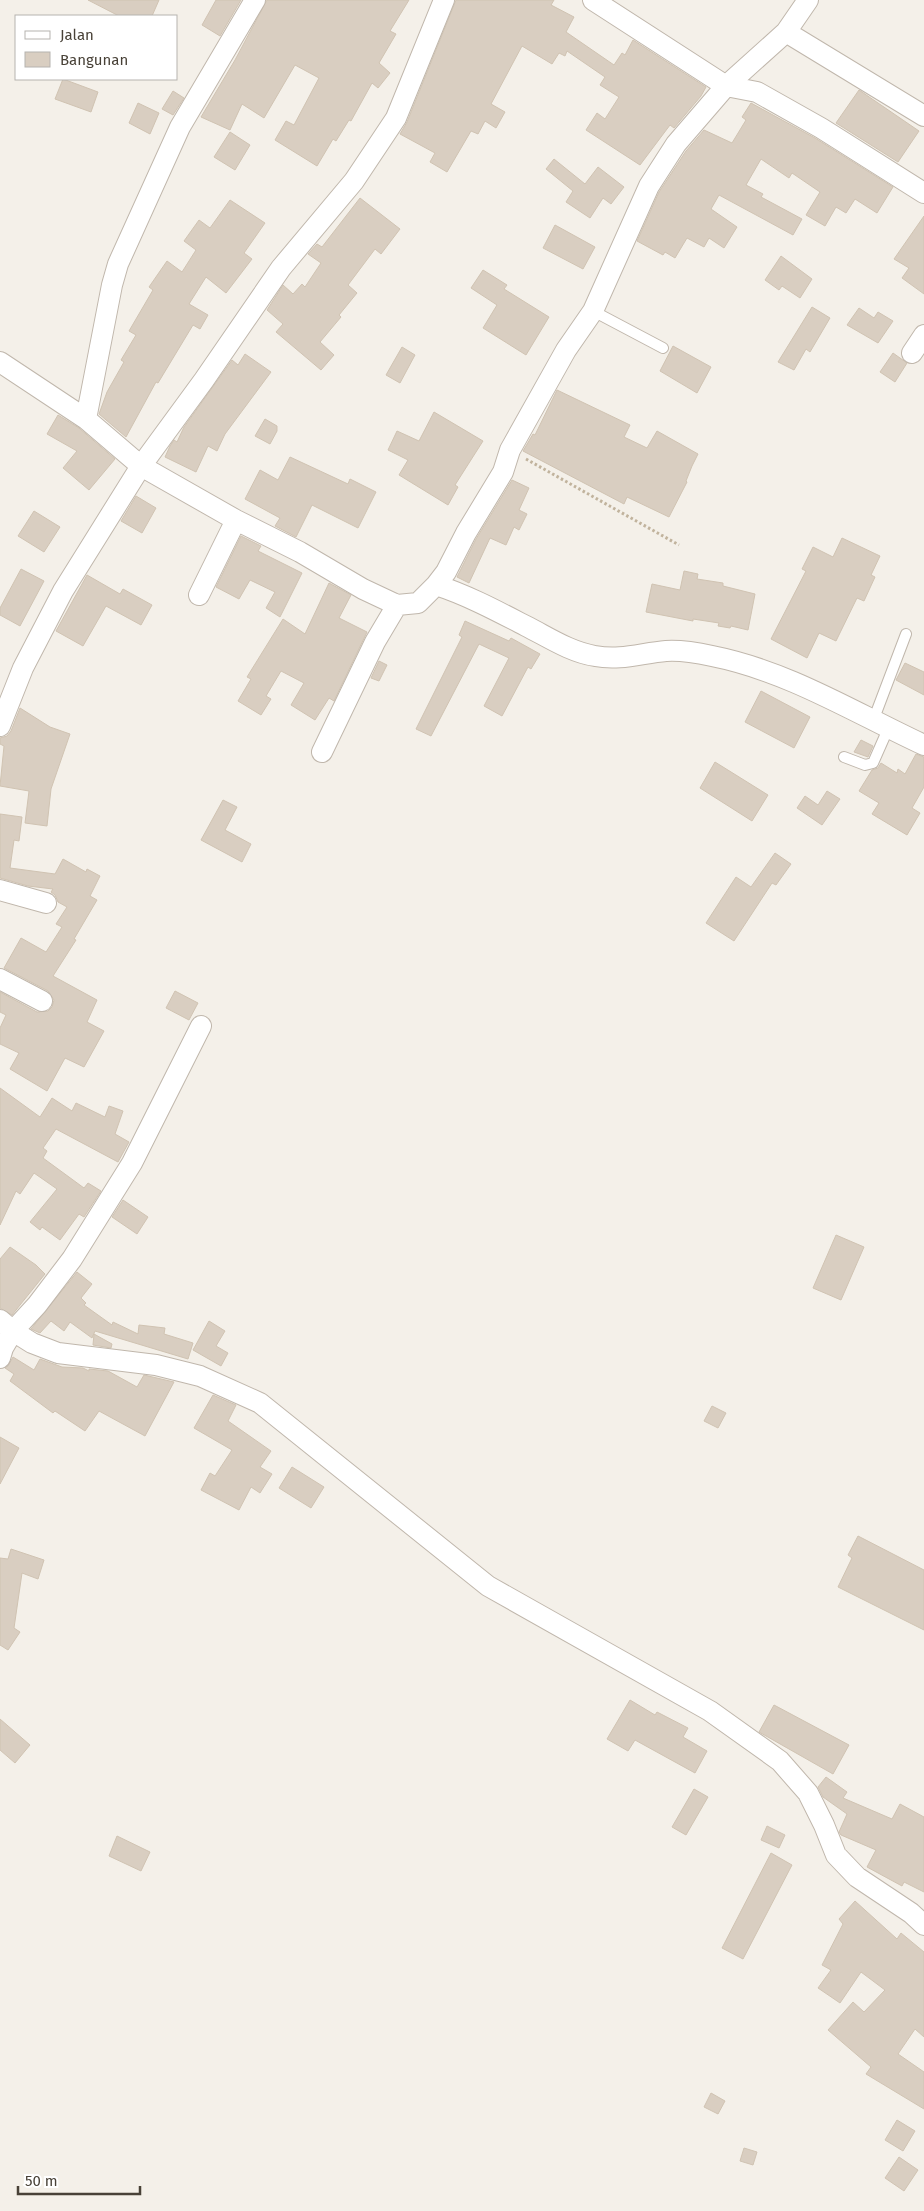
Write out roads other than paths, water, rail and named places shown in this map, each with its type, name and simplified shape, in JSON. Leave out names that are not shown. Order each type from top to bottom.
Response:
[{"type":"street","points":[[86,419],[112,285],[118,264],[180,127],[255,0]]},
{"type":"street","points":[[0,726],[22,668],[63,591],[141,466],[204,380],[280,268],[354,180],[396,118],[444,0]]},
{"type":"street","points":[[593,0],[726,86],[757,92],[821,128],[924,193]]},
{"type":"street","points":[[0,362],[86,419],[141,466],[236,520],[300,552],[363,589],[397,605],[418,603],[446,572],[466,533],[503,472],[510,450],[566,350],[593,311],[649,186],[676,144],[726,86],[786,32],[808,0]]},
{"type":"street","points":[[786,32],[924,116]]},
{"type":"street","points":[[912,353],[924,335]]},
{"type":"street","points":[[199,595],[236,520]]},
{"type":"street","points":[[436,585],[470,599],[563,646],[595,656],[628,658],[668,650],[712,656],[774,675],[834,699],[881,725],[924,745]]},
{"type":"street","points":[[322,752],[374,642],[397,605]]},
{"type":"street","points":[[0,890],[46,903]]},
{"type":"street","points":[[0,979],[42,1001]]},
{"type":"street","points":[[0,1358],[4,1348],[7,1326],[37,1304],[72,1258],[132,1163],[201,1026]]},
{"type":"street","points":[[7,1326],[32,1343],[58,1353],[156,1365],[200,1376],[260,1403],[488,1586],[710,1711],[780,1761],[808,1793],[824,1825],[836,1856],[858,1877],[911,1913],[924,1925]]},
{"type":"lane","points":[[593,311],[663,348]]},
{"type":"lane","points":[[844,757],[865,764],[873,763],[881,725],[906,634]]}]
